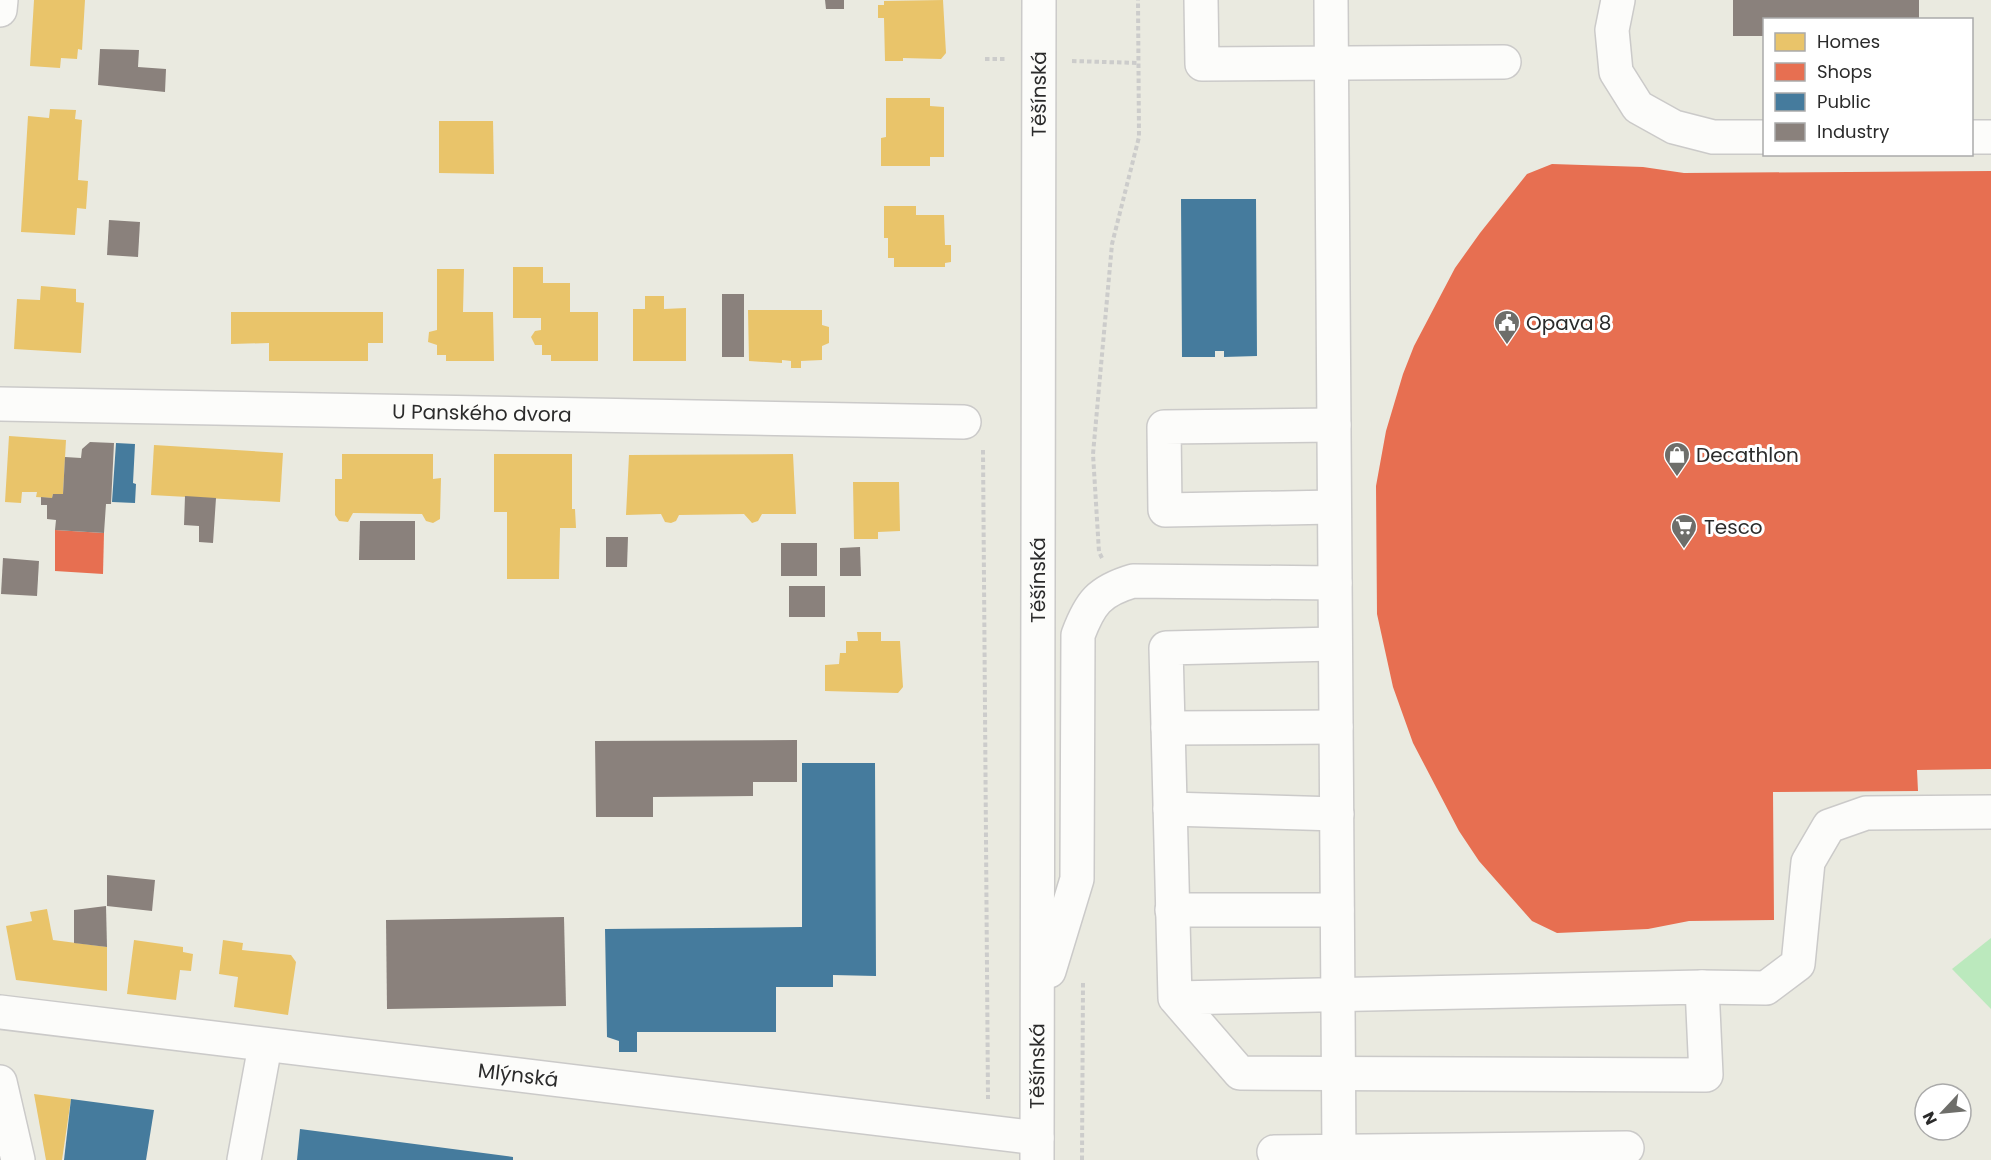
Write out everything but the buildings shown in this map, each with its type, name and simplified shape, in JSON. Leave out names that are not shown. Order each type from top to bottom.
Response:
[{"type":"street","points":[[0,10],[1,0]]},
{"type":"street","name":"Těšínská","points":[[1037,1149],[1039,0]]},
{"type":"street","points":[[1201,0],[1202,64],[1504,62]]},
{"type":"street","points":[[1331,0],[1339,1152]]},
{"type":"street","points":[[1618,0],[1612,30],[1616,72],[1638,107],[1674,127],[1713,137],[1763,136]]},
{"type":"street","points":[[1973,136],[1991,136]]},
{"type":"street","name":"U Panského dvora","points":[[0,404],[973,431]]},
{"type":"street","points":[[1334,425],[1164,427],[1166,510],[1334,507]]},
{"type":"street","points":[[1038,1004],[1077,879],[1078,635],[1085,615],[1095,600],[1114,586],[1133,581],[1335,583]]},
{"type":"street","points":[[1335,644],[1166,648],[1175,998],[1240,1073],[1706,1075],[1702,987]]},
{"type":"street","points":[[1168,728],[1336,727]]},
{"type":"street","points":[[1170,809],[1336,814]]},
{"type":"street","points":[[1175,998],[1702,987],[1766,988],[1798,964],[1808,862],[1829,826],[1866,813],[1991,812]]},
{"type":"street","points":[[1172,910],[1337,910]]},
{"type":"street","name":"Mlýnská","points":[[0,1012],[1037,1149]]},
{"type":"street","points":[[244,1160],[265,1046]]},
{"type":"street","points":[[0,1082],[18,1160]]},
{"type":"street","points":[[1274,1152],[1627,1148]]},
{"type":"path","points":[[973,431],[989,1068]]},
{"type":"path","points":[[1082,1137],[1082,1160]]},
{"type":"green space","points":[[1991,938],[1991,1009],[1952,969]]},
{"type":"place","name":"Opava 8","points":[[1507,346]]},
{"type":"place","name":"Decathlon","points":[[1677,478]]},
{"type":"place","name":"Tesco","points":[[1684,550]]}]
